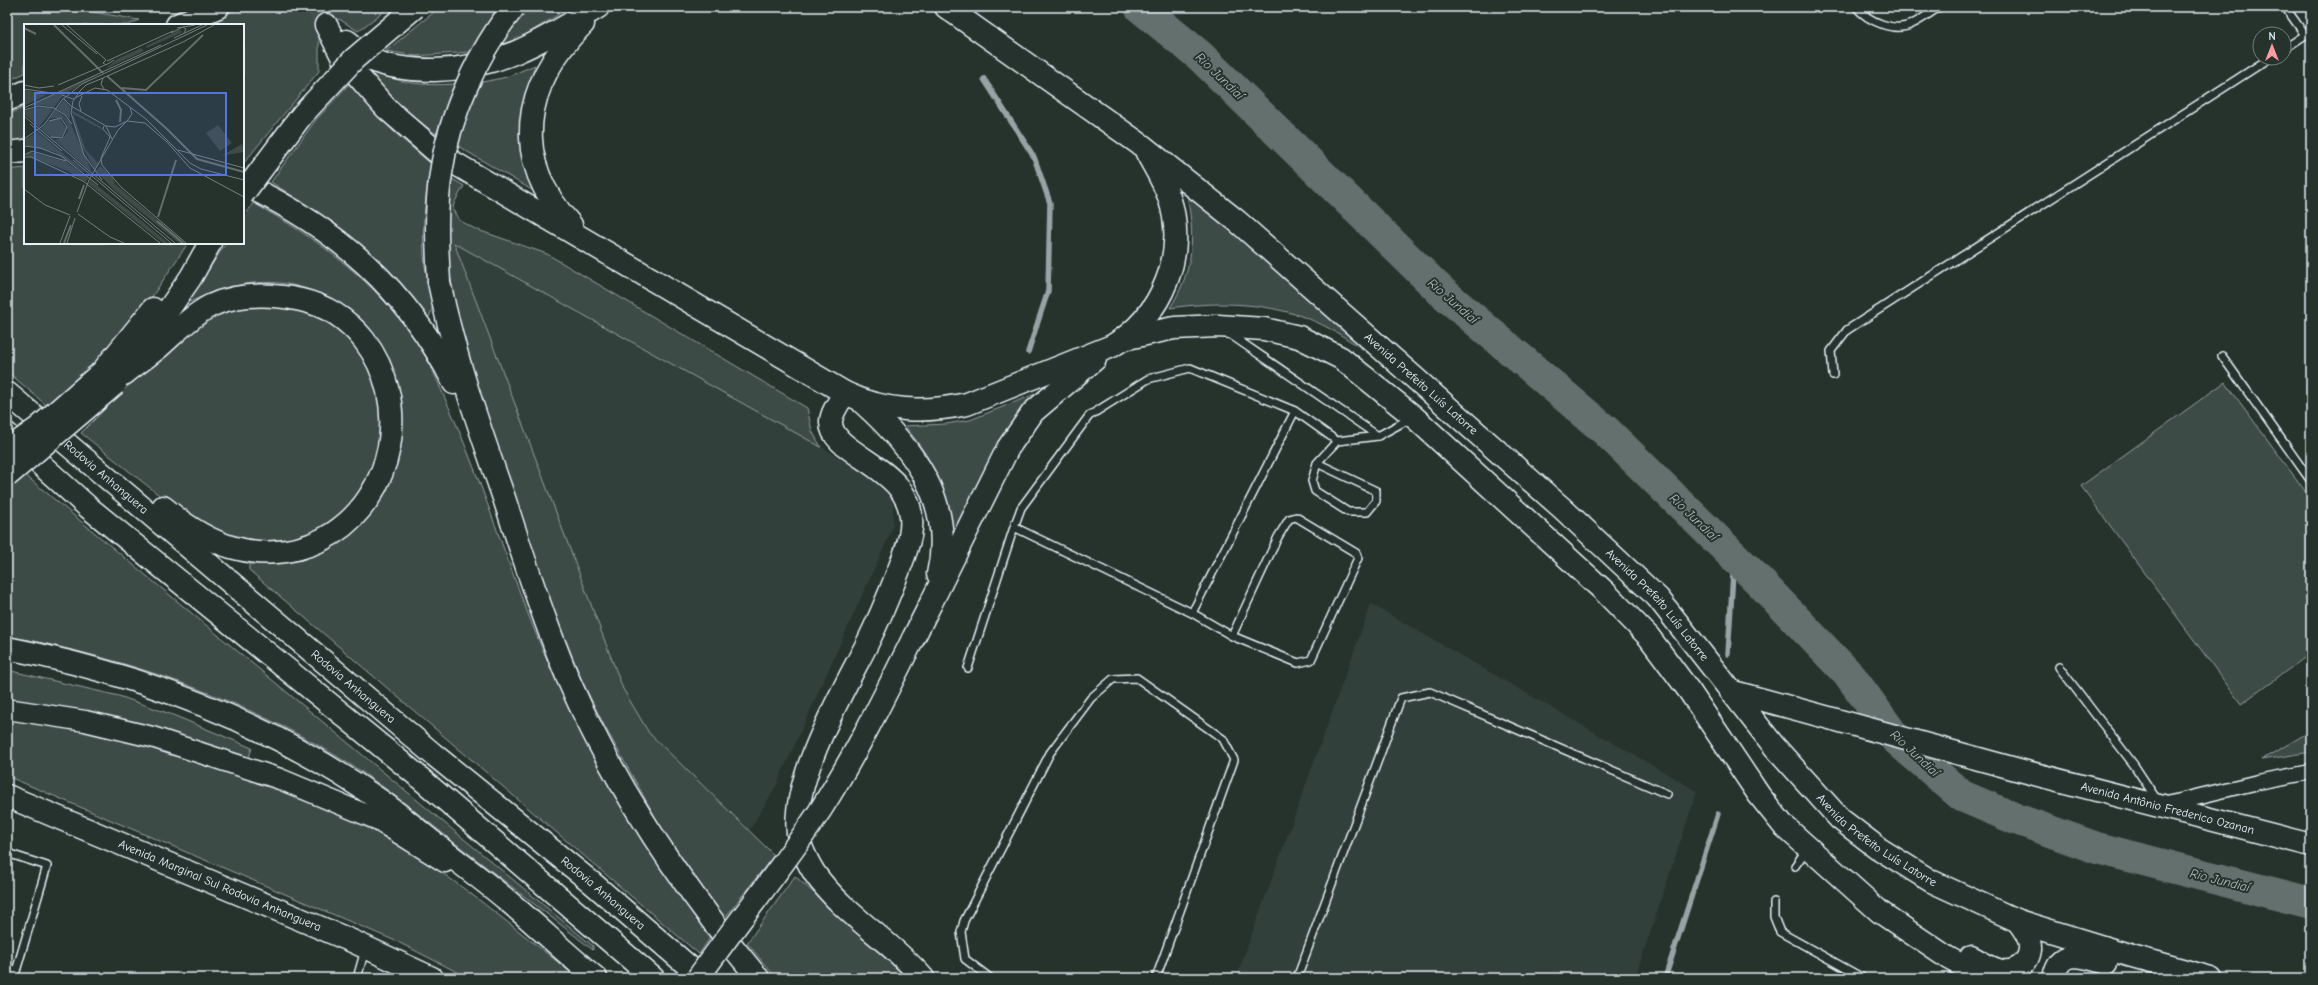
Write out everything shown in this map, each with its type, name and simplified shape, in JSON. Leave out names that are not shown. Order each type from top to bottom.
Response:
[{"type":"main road","points":[[179,24],[218,7]]},
{"type":"main road","points":[[244,193],[302,115],[354,59],[415,7]]},
{"type":"main road","points":[[514,7],[483,52],[465,90],[451,132],[441,172],[437,209],[439,282],[455,351],[547,626],[570,681],[601,747],[648,827],[718,930],[758,978]]},
{"type":"main road","points":[[599,7],[537,44],[498,60],[462,69],[398,68],[371,59],[326,25],[344,60],[386,108],[439,154],[853,397],[887,424],[925,474],[941,522],[943,543],[930,603]]},
{"type":"main road","points":[[583,238],[555,208],[542,182],[532,153],[531,129],[533,106],[543,77],[567,40],[599,7]]},
{"type":"main road","name":"Avenida Prefeito Luís Latorre","points":[[946,7],[1144,147],[1243,226],[1562,509],[1658,598],[1734,692],[1774,746],[1840,819],[1878,848],[1931,881],[2018,921],[2210,978]]},
{"type":"main road","points":[[7,100],[24,92]]},
{"type":"main road","points":[[698,978],[782,866],[821,808],[876,710],[1008,448],[1021,429],[1046,400],[1117,343],[1145,316],[1160,296],[1170,274],[1175,252],[1175,228],[1169,197],[1144,147]]},
{"type":"main road","points":[[7,153],[24,151]]},
{"type":"main road","points":[[244,184],[291,208],[335,237],[390,287],[439,353],[486,446]]},
{"type":"main road","points":[[114,377],[205,244]]},
{"type":"main road","points":[[7,476],[114,377],[191,277],[209,244]]},
{"type":"main road","points":[[7,393],[123,474],[173,515],[201,535],[231,547],[267,552],[300,548],[326,539],[352,519],[370,497],[380,479],[386,462],[392,434],[391,405],[384,376],[373,351],[356,330],[338,314],[313,303],[286,297],[261,296],[234,298],[210,307],[187,322],[114,377],[38,428],[7,450]]},
{"type":"main road","points":[[853,397],[894,410],[942,409],[967,404],[1117,343],[1174,328],[1218,326],[1264,329],[1298,337],[1341,358],[1413,416],[1604,591],[1649,637],[1690,692],[1759,795],[1783,825],[1880,912],[1973,975]]},
{"type":"main road","name":"Rodovia Anhanguera","points":[[7,393],[432,754],[591,882],[702,978]]},
{"type":"main road","points":[[853,397],[831,420],[832,432],[841,443],[888,475],[903,491],[910,507],[912,528],[908,545],[886,603],[817,747],[802,785],[799,811],[799,839],[814,872],[832,896],[923,978]]},
{"type":"main road","points":[[7,434],[88,507],[413,772],[652,978]]},
{"type":"main road","points":[[7,648],[59,658],[134,679],[197,702],[251,726],[315,760],[380,801],[508,901],[564,952],[596,978]]},
{"type":"main road","name":"Avenida Antônio Frederico Ozanan","points":[[1734,692],[2023,771],[2311,845]]},
{"type":"main road","points":[[7,709],[85,721],[152,737],[280,779],[376,820],[508,901]]},
{"type":"main road","name":"Avenida Marginal Sul Rodovia Anhanguera","points":[[7,796],[366,948],[432,978]]},
{"type":"main road","points":[[1846,880],[1953,947],[1990,967],[2003,971],[2013,970],[2022,966],[2028,959],[2030,950],[2029,940],[2018,921]]},
{"type":"main road","points":[[2054,978],[2059,963],[2066,957],[2078,955],[2161,978]]},
{"type":"street","points":[[2160,805],[2258,782],[2311,772]]},
{"type":"lane","points":[[1856,7],[1875,21],[1892,28],[1912,25],[1938,7]]},
{"type":"lane","points":[[2285,7],[2308,33],[2292,44]]},
{"type":"lane","points":[[1833,375],[1831,351],[1847,330],[2258,66]]},
{"type":"lane","points":[[1218,326],[1378,436]]},
{"type":"lane","points":[[2222,356],[2311,481]]},
{"type":"lane","points":[[968,668],[1021,508],[1089,416],[1148,379],[1190,368],[1295,410],[1337,441]]},
{"type":"lane","points":[[1192,613],[1295,410]]},
{"type":"lane","points":[[1317,463],[1376,491],[1376,501],[1367,512],[1348,512],[1316,491],[1312,481],[1317,463],[1337,441],[1378,436],[1413,416]]},
{"type":"lane","points":[[1014,526],[1192,613],[1232,636],[1298,663],[1311,660],[1358,558],[1356,553],[1296,517],[1289,519],[1278,537],[1232,636]]},
{"type":"lane","points":[[2059,666],[2134,765],[2160,805]]},
{"type":"lane","points":[[990,978],[965,959],[961,932],[964,921],[1050,753],[1091,698],[1113,679],[1138,678],[1223,739],[1234,760],[1156,978]]},
{"type":"lane","points":[[1297,978],[1401,698],[1430,692],[1667,794]]},
{"type":"lane","points":[[1795,866],[1809,847]]},
{"type":"lane","points":[[7,853],[46,866],[14,978]]},
{"type":"lane","points":[[1774,902],[1774,917],[1780,932],[1863,978]]},
{"type":"lane","points":[[357,978],[366,948]]},
{"type":"shaded area","points":[[7,7],[65,7],[139,20],[131,24],[24,24],[24,73],[7,81]]},
{"type":"shaded area","points":[[242,7],[390,7],[358,31],[339,19],[319,35],[319,71],[244,163],[244,24],[204,24]]},
{"type":"shaded area","points":[[440,7],[499,7],[470,52],[416,56],[386,51]]},
{"type":"shaded area","points":[[526,7],[571,7],[522,37],[498,46]]},
{"type":"shaded area","points":[[535,65],[526,95],[542,196],[456,145],[478,83],[507,77]]},
{"type":"shaded area","points":[[368,67],[378,73],[410,83],[432,85],[455,84],[436,134],[400,107],[364,72]]},
{"type":"shaded area","points":[[349,84],[393,131],[431,164],[425,202],[423,240],[425,266],[432,292],[433,304],[429,317],[419,311],[398,281],[370,253],[338,227],[271,182],[315,121]]},
{"type":"shaded area","points":[[24,107],[24,140],[7,142],[7,115]]},
{"type":"shaded area","points":[[24,168],[24,244],[187,244],[141,313],[83,377],[46,405],[7,371],[7,170]]},
{"type":"shaded area","points":[[449,177],[464,186],[454,203],[453,210],[459,220],[475,229],[547,254],[807,408],[812,431],[821,447],[454,243],[623,689],[649,733],[774,855],[724,919],[662,829],[605,727],[584,685],[549,600],[472,372],[450,289],[446,202]]},
{"type":"shaded area","points":[[1186,192],[1374,357],[1330,329],[1314,321],[1279,310],[1224,304],[1206,304],[1170,308],[1184,280],[1191,252],[1191,223]]},
{"type":"shaded area","points":[[253,203],[278,217],[325,248],[368,284],[388,305],[406,326],[422,350],[464,443],[543,651],[578,727],[640,835],[710,938],[699,954],[249,570],[249,564],[285,563],[314,554],[345,538],[359,526],[371,514],[389,483],[400,446],[401,429],[395,411],[369,365],[346,317],[333,299],[296,286],[264,282],[234,286],[187,303],[225,244],[244,244],[244,217]]},
{"type":"shaded area","points":[[454,242],[791,429],[879,481],[893,502],[893,527],[776,786],[749,831],[649,733],[623,689]]},
{"type":"shaded area","points":[[299,304],[345,332],[374,374],[385,438],[357,507],[297,543],[243,544],[198,526],[81,433],[186,328],[228,306]]},
{"type":"shaded area","points":[[2225,382],[2311,499],[2311,653],[2241,704],[2081,486]]},
{"type":"shaded area","points":[[1035,394],[1038,397],[952,548],[948,512],[940,482],[927,455],[905,426],[946,424],[970,420]]},
{"type":"shaded area","points":[[25,475],[593,946],[593,950],[385,788],[321,747],[279,724],[236,704],[191,686],[146,671],[100,657],[7,636],[7,490]]},
{"type":"shaded area","points":[[1371,604],[1697,791],[1635,978],[1236,978]]},
{"type":"shaded area","points":[[7,670],[119,696],[173,715],[252,748],[249,757],[189,738],[130,722],[70,709],[7,699]]},
{"type":"shaded area","points":[[7,716],[112,736],[166,750],[271,784],[322,806],[371,830],[417,856],[438,870],[479,900],[578,978],[469,978],[398,942],[7,776]]},
{"type":"shaded area","points":[[2311,731],[2311,752],[2261,760]]},
{"type":"shaded area","points":[[795,876],[909,978],[776,978],[747,943]]},
{"type":"waterway","name":"Rio Jundiaí","points":[[1140,7],[1200,56],[1441,291],[1606,431],[1757,579],[1851,677],[1896,739],[1962,796],[2016,819],[2097,848],[2311,903]]},
{"type":"waterway","points":[[984,79],[1034,157],[1050,203],[1048,291],[1028,352]]},
{"type":"waterway","points":[[1728,654],[1734,557]]},
{"type":"waterway","points":[[1665,978],[1718,814]]},
{"type":"tunnel","points":[[316,7],[326,25]]}]
